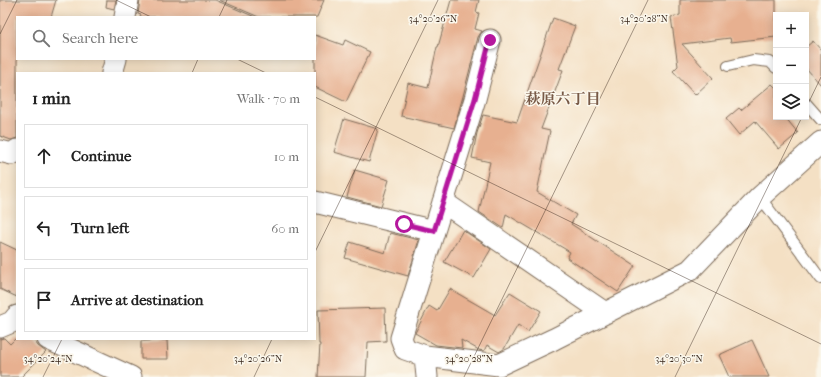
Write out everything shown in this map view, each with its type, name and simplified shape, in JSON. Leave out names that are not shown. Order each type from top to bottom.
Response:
[{"type":"street","points":[[125,16],[128,0]]},
{"type":"street","points":[[490,40],[475,99],[401,338],[405,349],[425,356],[499,365],[690,270],[760,197],[821,142]]},
{"type":"street","points":[[112,72],[116,60]]},
{"type":"street","points":[[0,151],[12,154],[16,151]]},
{"type":"street","points":[[316,202],[434,231]]},
{"type":"street","points":[[443,202],[605,313]]},
{"type":"street","points":[[50,340],[130,377]]},
{"type":"street","points":[[425,356],[427,377]]},
{"type":"lane","points":[[728,66],[753,60],[770,62],[773,65]]},
{"type":"lane","points":[[809,106],[821,120]]},
{"type":"lane","points":[[760,197],[821,279]]},
{"type":"building","points":[[0,0],[56,0],[51,16],[16,16],[16,138],[11,140],[0,136]]},
{"type":"building","points":[[107,0],[116,0],[114,9],[106,7]]},
{"type":"building","points":[[140,0],[215,0],[253,16],[140,16],[138,14]]},
{"type":"building","points":[[219,0],[324,0],[317,17],[257,16]]},
{"type":"building","points":[[451,0],[479,0],[476,12],[479,13],[475,29],[482,31],[478,37],[454,128],[401,116],[408,83],[428,88],[437,47]]},
{"type":"building","points":[[680,0],[776,0],[776,12],[773,12],[773,37],[731,42],[730,38],[682,44],[713,78],[695,95],[673,71],[678,66],[671,17],[680,15]]},
{"type":"building","points":[[553,18],[575,26],[559,69],[563,70],[541,129],[550,131],[537,192],[576,215],[571,224],[635,266],[618,292],[567,258],[570,252],[506,214],[503,228],[479,212],[490,162],[472,158],[477,133],[483,115],[517,122]]},
{"type":"building","points":[[316,35],[343,45],[345,40],[370,52],[346,102],[316,87]]},
{"type":"building","points":[[813,41],[821,50],[821,85],[809,71],[809,44]]},
{"type":"building","points":[[772,84],[773,120],[787,120],[798,133],[779,149],[755,121],[739,135],[726,119],[739,108],[741,110]]},
{"type":"building","points":[[344,119],[378,129],[369,162],[334,152]]},
{"type":"building","points":[[355,170],[389,180],[381,206],[347,197]]},
{"type":"building","points":[[463,230],[491,249],[474,278],[444,262]]},
{"type":"building","points":[[390,233],[419,240],[408,276],[345,258],[350,242],[385,253]]},
{"type":"building","points":[[0,242],[16,250],[16,297],[0,289]]},
{"type":"building","points":[[450,289],[495,315],[510,292],[541,311],[528,332],[518,325],[504,349],[499,352],[487,345],[484,351],[479,350],[461,340],[462,348],[436,345],[415,333],[429,306],[437,311]]},
{"type":"building","points":[[385,308],[386,341],[368,342],[366,377],[318,377],[320,344],[318,310]]},
{"type":"building","points":[[4,338],[10,344],[15,339],[34,340],[38,346],[46,352],[21,377],[0,377],[0,339]]},
{"type":"building","points":[[167,340],[168,359],[141,359],[141,341]]},
{"type":"building","points":[[752,340],[769,377],[729,377],[719,355]]},
{"type":"district","name":"萩原六丁目","points":[[563,99]]},
{"type":"route","points":[[404,224],[434,231],[475,99],[490,40]]}]
